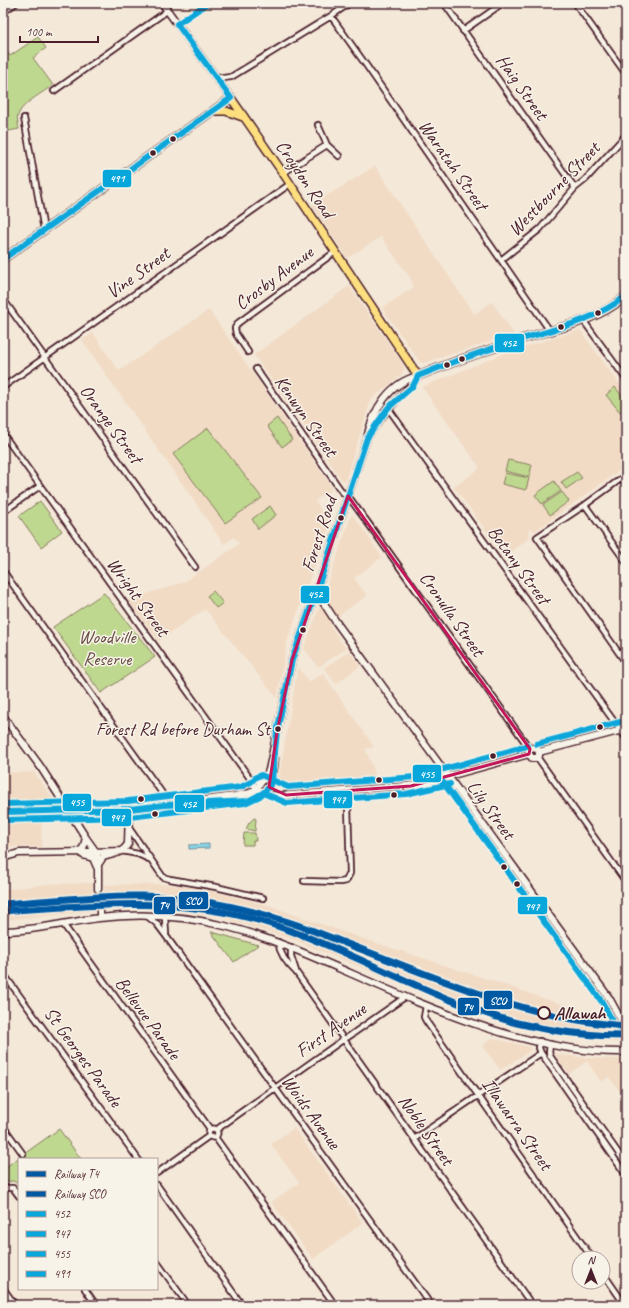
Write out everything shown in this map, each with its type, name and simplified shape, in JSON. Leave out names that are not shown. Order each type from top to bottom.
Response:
[{"type":"main road","name":"Croydon Road","points":[[162,3],[283,173],[418,376]]},
{"type":"main road","points":[[4,256],[44,230],[231,98]]},
{"type":"main road","points":[[213,111],[226,111],[244,117]]},
{"type":"main road","name":"Forest Road","points":[[165,806],[250,793],[259,786],[266,776],[292,660],[348,496],[367,438],[370,423],[382,401],[407,378],[418,376],[471,356],[583,320],[600,313],[626,296]]},
{"type":"main road","name":"Forest Road","points":[[367,438],[388,408],[413,386],[418,376]]},
{"type":"main road","name":"Lily Street","points":[[316,591],[336,622],[609,998],[626,1029]]},
{"type":"main road","points":[[3,716],[69,810],[96,852],[98,859],[98,889]]},
{"type":"main road","points":[[259,786],[264,793],[271,795],[286,795],[411,786],[530,752],[535,748],[538,755],[623,730]]},
{"type":"main road","name":"Forest Road","points":[[3,812],[128,809],[248,801],[264,793],[269,787],[273,773],[277,732]]},
{"type":"main road","points":[[259,786],[269,787],[286,795]]},
{"type":"main road","points":[[129,825],[134,814],[142,808]]},
{"type":"main road","points":[[97,869],[103,857],[114,855],[122,851],[128,844],[128,809]]},
{"type":"main road","points":[[73,852],[83,849],[86,838]]},
{"type":"main road","points":[[3,850],[9,853],[122,851]]},
{"type":"main road","points":[[73,852],[91,857],[94,860],[97,869]]},
{"type":"main road","points":[[3,856],[19,853]]},
{"type":"main road","points":[[100,909],[100,918]]},
{"type":"main road","points":[[3,931],[25,930],[100,918],[147,916],[165,917],[225,926],[292,947],[426,1006],[478,1025],[550,1044],[600,1051],[626,1052]]},
{"type":"street","points":[[3,12],[16,3]]},
{"type":"street","points":[[177,24],[208,3]]},
{"type":"street","points":[[215,76],[223,78],[231,77],[350,3]]},
{"type":"street","name":"Haig Street","points":[[444,3],[575,188]]},
{"type":"street","points":[[463,31],[503,3]]},
{"type":"street","points":[[575,3],[626,74]]},
{"type":"street","points":[[54,91],[167,11]]},
{"type":"street","name":"Waratah Street","points":[[330,16],[366,65],[550,331]]},
{"type":"street","points":[[24,118],[44,230]]},
{"type":"street","points":[[318,125],[327,145],[339,156]]},
{"type":"street","name":"Westbourne Street","points":[[501,260],[540,229],[575,188],[585,180],[626,135]]},
{"type":"street","points":[[283,173],[327,145]]},
{"type":"street","name":"Vine Street","points":[[3,387],[290,184]]},
{"type":"street","name":"Crosby Avenue","points":[[248,352],[234,331],[236,325],[335,252]]},
{"type":"street","name":"Orange Street","points":[[3,299],[195,567]]},
{"type":"street","points":[[583,320],[626,379]]},
{"type":"street","name":"Kenwyn Street","points":[[256,370],[342,492],[348,496]]},
{"type":"street","name":"Botany Street","points":[[388,408],[623,730],[626,738]]},
{"type":"street","name":"Wright Street","points":[[3,434],[249,777],[259,786]]},
{"type":"street","points":[[626,475],[537,537],[626,663]]},
{"type":"street","points":[[3,512],[40,486]]},
{"type":"street","name":"Cronulla Street","points":[[348,496],[530,752]]},
{"type":"street","points":[[585,505],[626,562]]},
{"type":"street","points":[[3,571],[162,793],[165,806]]},
{"type":"street","points":[[538,755],[626,882]]},
{"type":"street","points":[[304,881],[340,882],[346,881],[348,878],[350,873],[348,806],[345,791]]},
{"type":"street","points":[[129,825],[160,875],[170,880],[216,887],[263,898]]},
{"type":"street","points":[[133,854],[138,850],[141,844]]},
{"type":"street","points":[[122,851],[149,859]]},
{"type":"street","name":"Woids Avenue","points":[[147,916],[157,924],[166,936],[431,1305]]},
{"type":"street","points":[[165,917],[164,926],[166,936]]},
{"type":"street","name":"Bellevue Parade","points":[[63,924],[210,1129]]},
{"type":"street","name":"Noble Street","points":[[278,942],[283,958],[296,972],[532,1305]]},
{"type":"street","name":"Noble Street","points":[[292,947],[291,956],[296,972]]},
{"type":"street","name":"St Georges Parade","points":[[3,973],[137,1158]]},
{"type":"street","name":"First Avenue","points":[[216,1130],[405,996]]},
{"type":"street","name":"Illawarra Street","points":[[426,1006],[424,1016],[426,1021],[586,1250]]},
{"type":"street","points":[[540,1041],[538,1048],[541,1053],[626,1175]]},
{"type":"street","points":[[550,1044],[548,1052],[626,1164]]},
{"type":"street","points":[[414,1139],[541,1053],[545,1054],[548,1052]]},
{"type":"street","points":[[3,1126],[23,1154]]},
{"type":"street","points":[[209,1136],[208,1132],[210,1129],[214,1129],[216,1130],[217,1134],[215,1137]]},
{"type":"street","points":[[158,1172],[209,1136],[211,1138],[215,1137]]},
{"type":"street","points":[[215,1137],[335,1305]]},
{"type":"street","points":[[158,1186],[242,1305]]},
{"type":"street","points":[[3,1188],[13,1188],[18,1195]]},
{"type":"street","points":[[158,1263],[188,1305]]},
{"type":"street","points":[[611,1285],[625,1305]]},
{"type":"street","points":[[3,1288],[15,1305]]},
{"type":"street","points":[[86,1290],[96,1305]]},
{"type":"highlighted area","points":[[348,496],[530,749],[529,754],[411,786],[286,795],[269,787],[277,732],[292,660]]},
{"type":"shaded area","points":[[375,166],[474,314],[492,302],[514,334],[424,363],[420,362],[382,308],[414,287],[410,278],[381,237],[347,258],[312,205]]},
{"type":"shaded area","points":[[349,286],[403,364],[404,369],[402,374],[371,400],[345,481],[343,481],[254,355]]},
{"type":"shaded area","points":[[209,310],[329,483],[331,490],[315,501],[330,524],[287,642],[277,698],[205,609],[159,641],[128,600],[184,582],[239,544],[234,537],[224,544],[82,340],[93,333],[119,371]]},
{"type":"shaded area","points":[[580,330],[626,393],[626,426],[619,432],[626,442],[626,466],[535,531],[531,529],[529,531],[530,537],[505,556],[454,487],[480,468],[422,387],[508,352]]},
{"type":"shaded area","points":[[353,515],[382,557],[354,578],[367,596],[342,613],[330,625],[346,649],[318,667],[304,648],[351,516]]},
{"type":"shaded area","points":[[349,651],[360,666],[336,684],[324,668]]},
{"type":"shaded area","points":[[298,667],[309,682],[323,673],[374,747],[365,749],[373,767],[376,780],[286,787],[282,785],[279,777]]},
{"type":"shaded area","points":[[34,772],[56,803],[3,804],[3,773]]},
{"type":"shaded area","points":[[41,819],[42,847],[6,847],[3,843],[3,820]]},
{"type":"shaded area","points":[[92,883],[95,911],[3,920],[3,890],[48,884]]},
{"type":"shaded area","points":[[165,884],[204,889],[267,905],[355,936],[578,1009],[612,1015],[626,1013],[626,1038],[618,1042],[581,1037],[535,1029],[472,1013],[292,939],[223,918],[147,907],[105,909],[104,885]]},
{"type":"shaded area","points":[[491,1038],[529,1047],[530,1051],[500,1070],[483,1046]]},
{"type":"shaded area","points":[[555,1055],[586,1058],[626,1059],[626,1099],[609,1077],[601,1082],[587,1061],[569,1074]]},
{"type":"shaded area","points":[[294,1128],[363,1223],[313,1259],[271,1202],[299,1183],[271,1144]]},
{"type":"green space","points":[[38,37],[46,48],[33,58],[53,85],[21,109],[18,117],[19,129],[3,132],[3,46],[10,56]]},
{"type":"green space","points":[[615,387],[626,401],[626,408],[620,412],[606,395]]},
{"type":"green space","points":[[277,418],[292,440],[282,447],[267,426]]},
{"type":"green space","points":[[208,428],[262,498],[225,523],[173,454]]},
{"type":"green space","points":[[508,460],[532,465],[529,477],[505,471]]},
{"type":"green space","points":[[577,472],[582,478],[566,489],[561,482]]},
{"type":"green space","points":[[505,473],[529,478],[526,490],[502,484]]},
{"type":"green space","points":[[554,481],[561,491],[542,504],[535,495]]},
{"type":"green space","points":[[562,492],[569,501],[550,515],[543,505]]},
{"type":"green space","points":[[40,501],[62,531],[41,547],[19,516]]},
{"type":"green space","points":[[270,506],[276,515],[258,529],[252,519]]},
{"type":"green space","points":[[213,591],[223,603],[216,608],[207,596]]},
{"type":"green space","name":"Woodville Reserve","points":[[104,593],[155,657],[101,693],[53,627]]},
{"type":"green space","points":[[254,818],[256,819],[255,831],[246,829],[249,823]]},
{"type":"green space","points":[[244,833],[255,833],[256,841],[253,841],[253,845],[243,845]]},
{"type":"green space","points":[[212,932],[258,945],[234,962]]},
{"type":"green space","points":[[59,1129],[80,1158],[18,1158]]},
{"type":"green space","points":[[18,1158],[18,1184],[13,1181],[3,1182],[3,1169]]},
{"type":"water","points":[[209,844],[209,848],[189,849],[189,845]]},
{"type":"tunnel","points":[[98,889],[100,909]]},
{"type":"rail line","name":"SCO","points":[[3,904],[89,897],[124,896],[177,898],[213,903],[282,920],[460,987],[525,1008],[558,1016],[626,1026]]},
{"type":"rail line","name":"T4","points":[[3,911],[133,904],[165,905],[229,913],[261,921],[294,932],[357,958],[452,1001],[484,1013],[544,1029],[571,1033],[626,1036]]},
{"type":"transit line","name":"491","points":[[177,24],[208,3]]},
{"type":"transit line","name":"491","points":[[177,24],[231,98]]},
{"type":"transit line","name":"491","points":[[3,259],[231,98]]},
{"type":"transit line","name":"452","points":[[3,812],[129,809],[165,805],[248,801],[263,793],[269,787],[272,780],[277,732],[292,660],[323,572],[367,438],[388,408],[413,386],[418,376],[483,352],[563,327],[602,311],[626,296]]},
{"type":"transit line","name":"455","points":[[537,744],[624,721]]},
{"type":"transit line","name":"455","points":[[3,804],[128,801],[241,787],[261,775],[288,787],[415,777],[527,746]]},
{"type":"transit line","name":"947","points":[[442,781],[602,1002],[619,1033]]},
{"type":"transit line","name":"947","points":[[3,820],[130,817],[245,803],[263,793],[287,803],[406,794],[450,784]]},
{"type":"place","name":"Forest Rd before Durham St","points":[[278,729]]},
{"type":"place","name":"Allawah","points":[[544,1013]]}]
